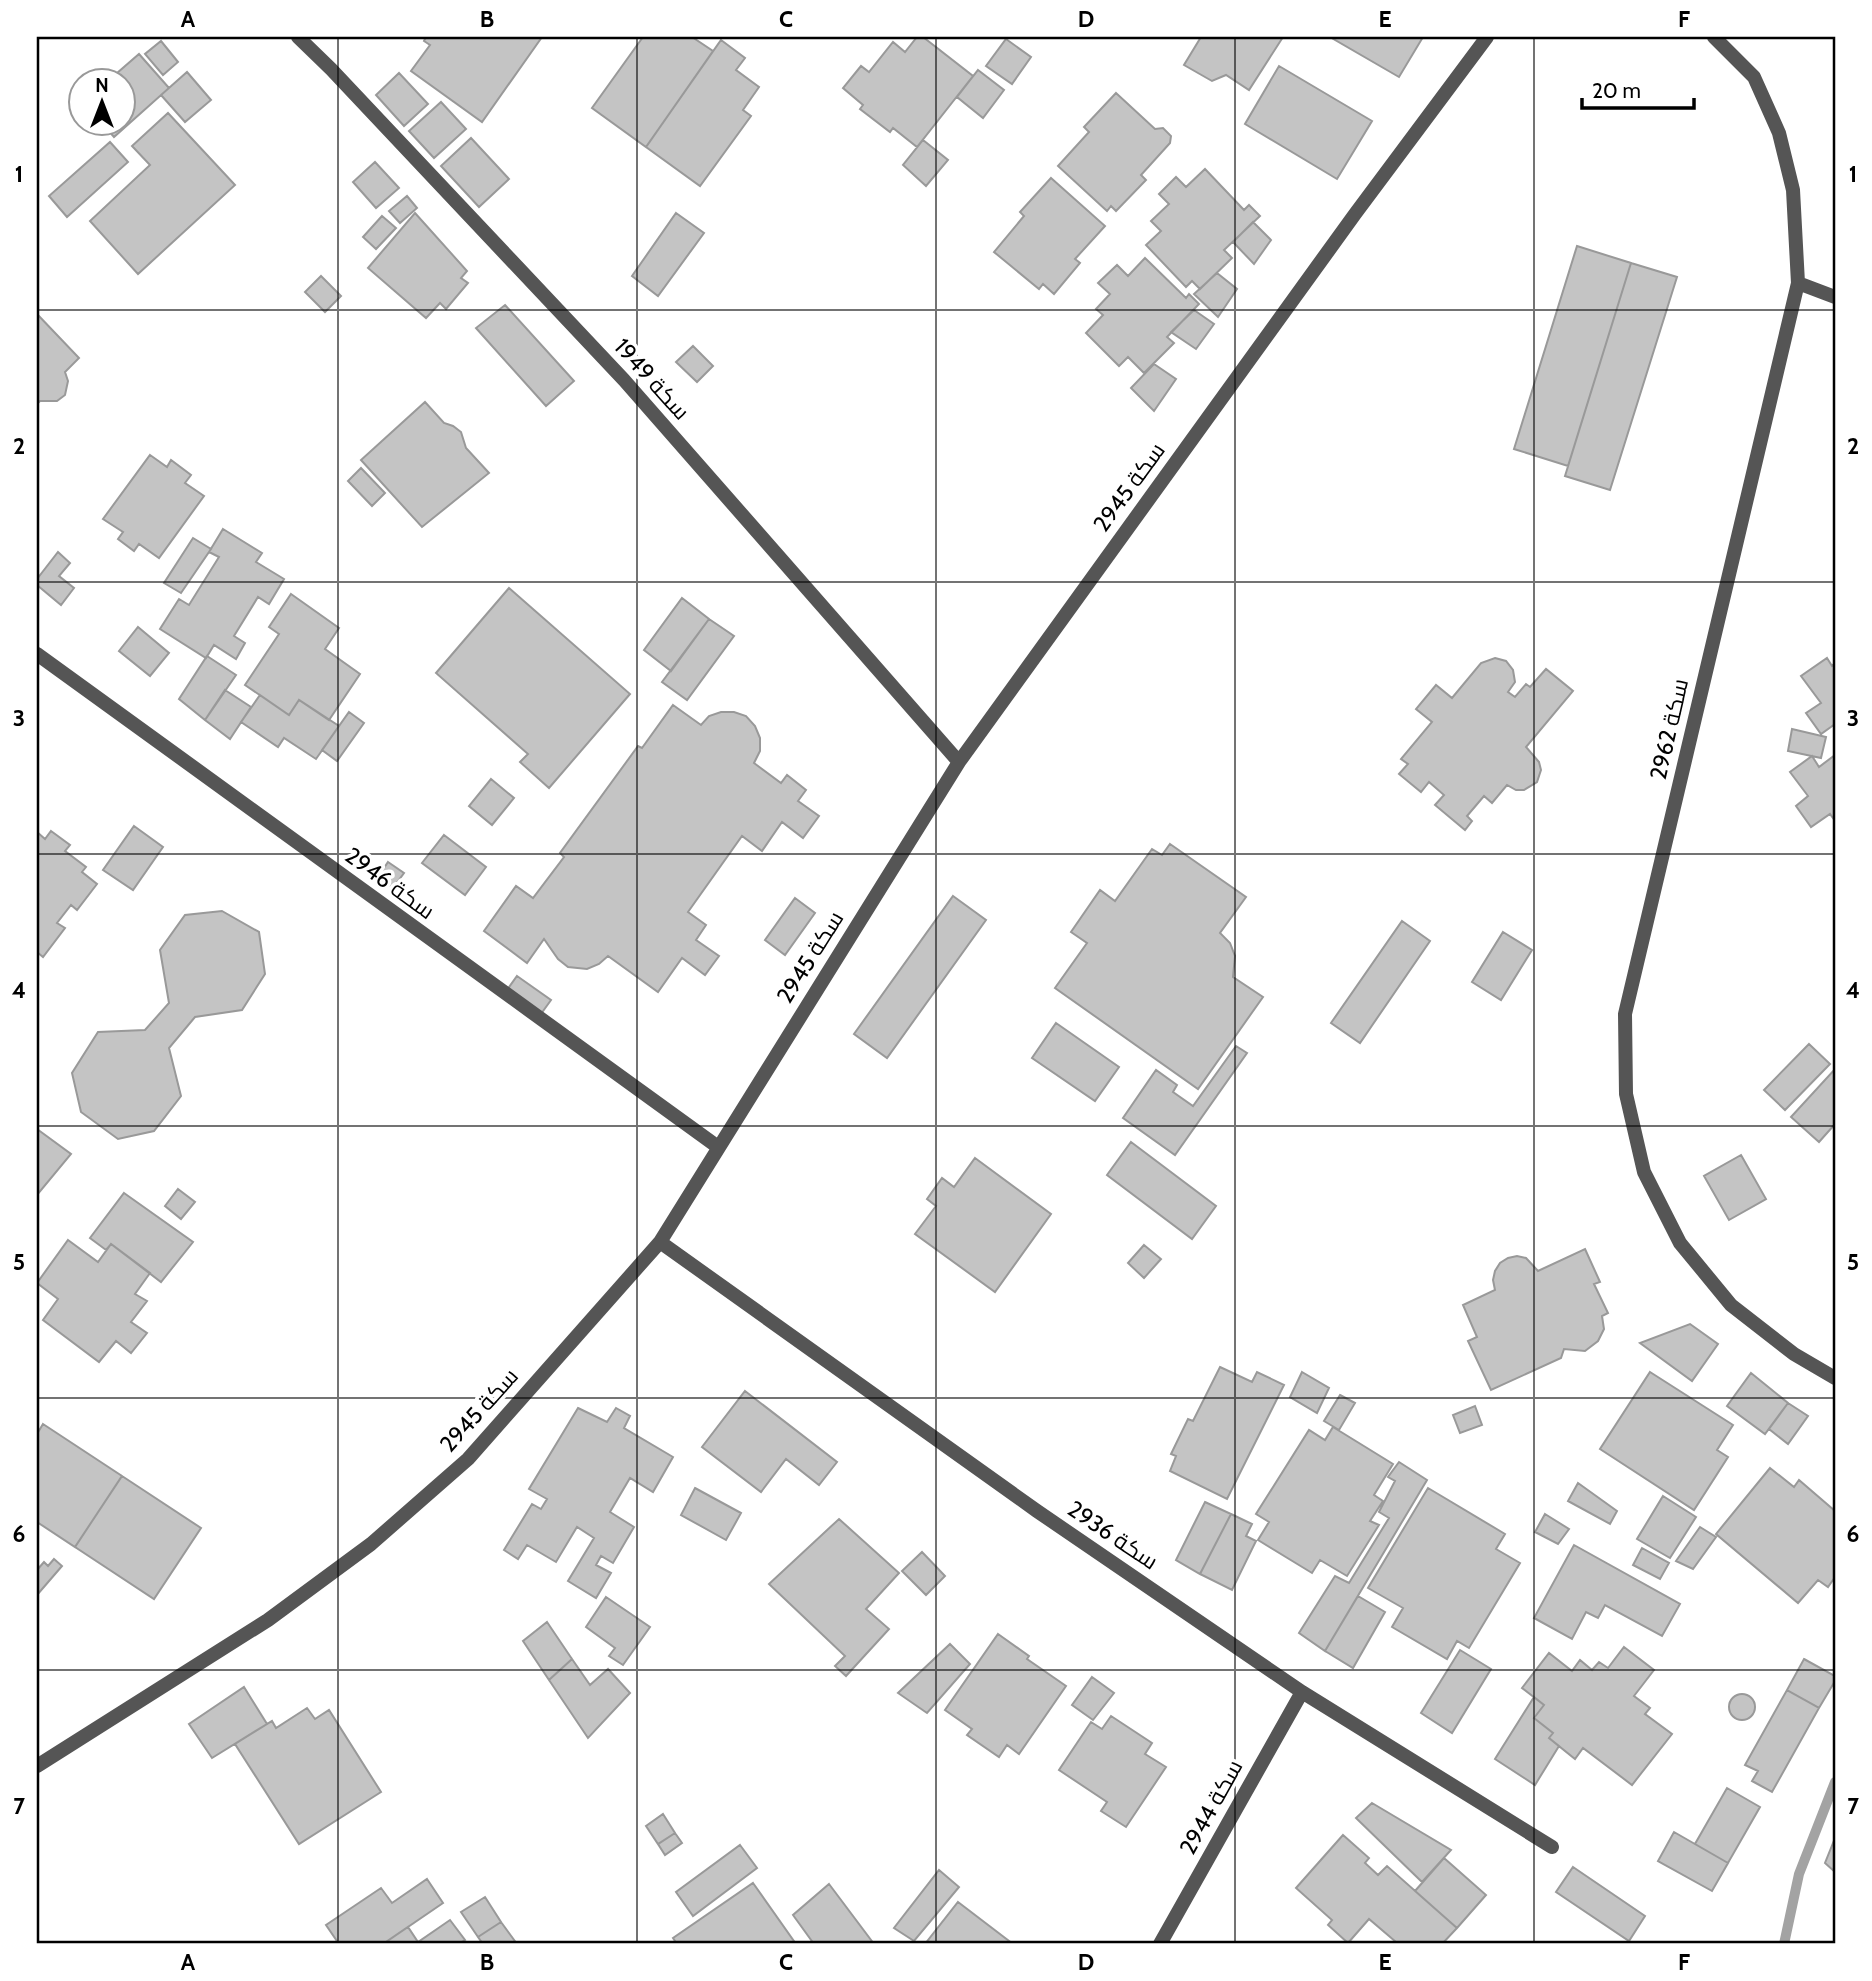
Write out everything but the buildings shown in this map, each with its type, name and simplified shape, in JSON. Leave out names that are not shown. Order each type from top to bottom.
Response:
[{"type":"street","name":"سكة 1949","points":[[298,37],[624,380],[959,762]]},
{"type":"street","name":"سكة 2945","points":[[37,1766],[268,1620],[371,1544],[468,1459],[660,1242],[959,762],[1355,214],[1487,37]]},
{"type":"street","name":"سكة 2962","points":[[1714,37],[1754,77],[1779,133],[1793,190],[1798,283],[1625,1014],[1626,1094],[1644,1172],[1680,1243],[1731,1305],[1794,1354],[1835,1378]]},
{"type":"street","points":[[1798,283],[1835,297]]},
{"type":"street","name":"سكة 2946","points":[[37,654],[718,1147]]},
{"type":"street","name":"سكة 2936","points":[[660,1242],[1037,1511],[1302,1692],[1552,1847]]},
{"type":"street","name":"سكة 2944","points":[[1160,1944],[1302,1692]]},
{"type":"waterway","points":[[1784,1944],[1799,1874],[1835,1782]]}]
